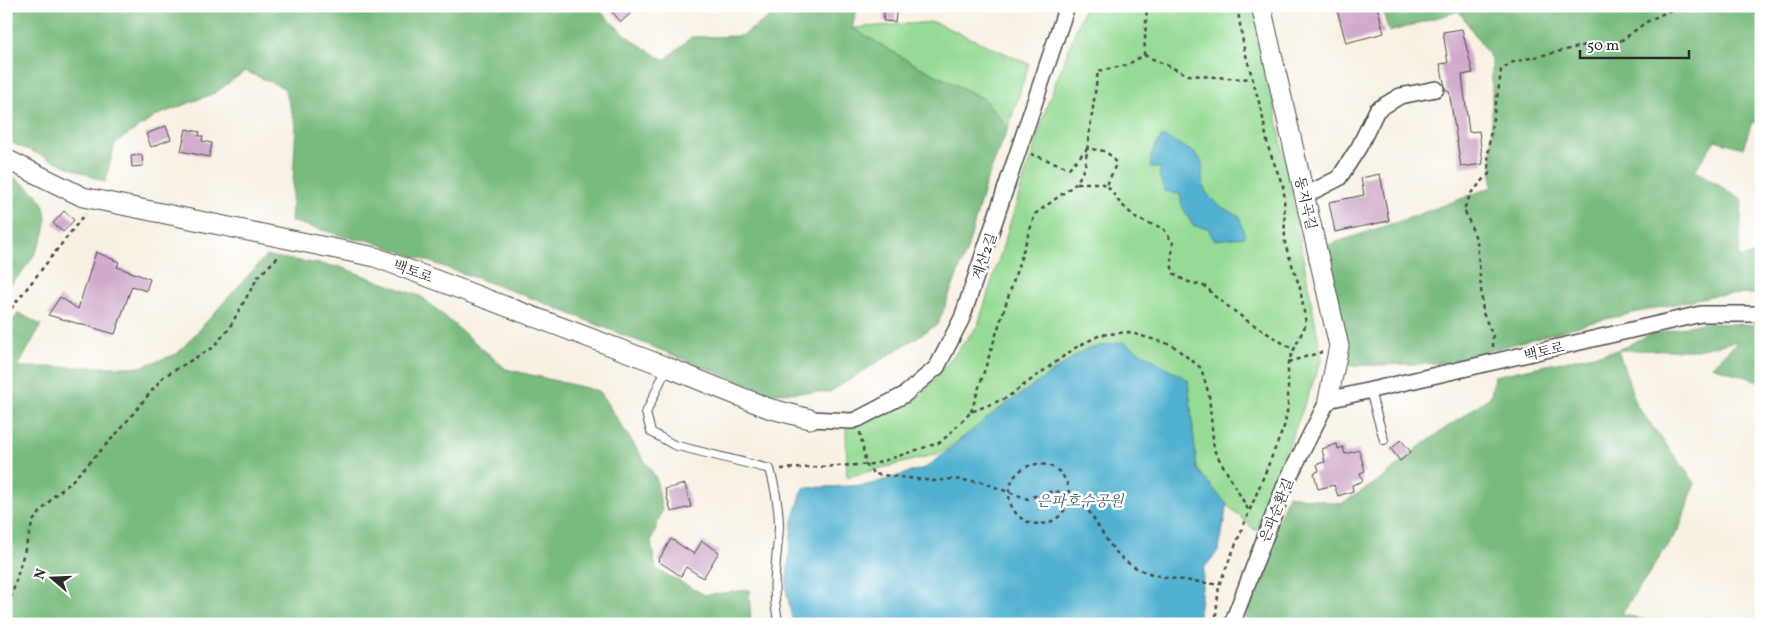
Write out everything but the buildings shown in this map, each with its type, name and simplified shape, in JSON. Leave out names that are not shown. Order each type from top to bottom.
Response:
[{"type":"street","name":"계산2길","points":[[810,420],[852,421],[858,419],[904,395],[937,367],[962,318],[1067,6]]},
{"type":"street","name":"동지곡길","points":[[1261,6],[1339,346],[1328,400]]},
{"type":"street","points":[[1304,196],[1339,178],[1359,147],[1377,110],[1400,96],[1436,89]]},
{"type":"street","name":"백토로","points":[[6,159],[65,188],[99,200],[375,257],[667,367],[768,408],[810,420]]},
{"type":"street","name":"백토로","points":[[1328,400],[1701,314],[1761,314]]},
{"type":"street","name":"은파순환길","points":[[1232,624],[1285,485],[1328,400]]},
{"type":"lane","points":[[667,367],[646,413],[651,432],[674,446],[770,469],[775,486],[779,524],[773,602],[779,624]]},
{"type":"lane","points":[[1370,391],[1384,440]]},
{"type":"path","points":[[1144,55],[1147,6]]},
{"type":"path","points":[[1215,624],[1219,585],[1284,427],[1288,407],[1288,362],[1306,324],[1300,288],[1285,244],[1284,189],[1268,147],[1262,113],[1251,78],[1237,6]]},
{"type":"path","points":[[1498,362],[1493,352],[1493,336],[1483,313],[1477,241],[1464,209],[1471,193],[1489,174],[1488,146],[1501,70],[1513,62],[1591,44],[1603,47],[1627,39],[1650,20],[1678,6]]},
{"type":"path","points":[[1144,55],[1188,75],[1242,80],[1251,78]]},
{"type":"path","points":[[971,412],[1035,214],[1077,183],[1085,166],[1098,70],[1127,65],[1144,55]]},
{"type":"path","points":[[1020,150],[1069,168],[1087,149],[1101,149],[1113,157],[1116,164],[1107,185]]},
{"type":"path","points":[[1077,183],[1107,185],[1120,203],[1137,218],[1163,228],[1174,243],[1171,262],[1173,273],[1186,281],[1207,288],[1213,295],[1246,320],[1294,350]]},
{"type":"path","points":[[6,315],[52,254],[99,200]]},
{"type":"path","points":[[6,617],[33,521],[54,496],[69,484],[118,432],[163,377],[212,348],[228,330],[258,277],[292,240]]},
{"type":"path","points":[[770,469],[801,470],[866,465],[941,442],[971,412],[1006,398],[1075,348],[1100,335],[1128,332],[1148,336],[1172,345],[1201,368],[1209,395],[1214,450],[1249,511]]},
{"type":"path","points":[[1288,362],[1339,346]]},
{"type":"path","points":[[858,419],[866,465],[874,474],[934,481],[952,479],[981,482],[1028,499],[1044,492],[1061,490],[1069,492]]},
{"type":"path","points":[[1069,492],[1066,506],[1060,515],[1042,524],[1032,523],[1019,516],[1010,503],[1009,493],[1011,484],[1023,469],[1041,464],[1058,471],[1064,478],[1069,492],[1090,513],[1112,549],[1131,565],[1148,574],[1180,581],[1219,585]]},
{"type":"path","points":[[6,595],[11,598]]},
{"type":"green space","points":[[6,6],[596,6],[628,36],[665,60],[691,37],[742,36],[775,13],[778,6],[858,6],[852,28],[912,63],[984,99],[1008,128],[985,185],[967,250],[938,324],[830,392],[768,393],[521,294],[368,240],[353,239],[291,221],[296,124],[284,88],[245,71],[215,93],[158,115],[115,143],[105,182],[12,143],[6,139]]},
{"type":"green space","points":[[1085,6],[1256,6],[1322,359],[1256,531],[1227,505],[1197,469],[1188,380],[1086,349],[941,453],[847,477],[846,428],[920,397],[978,325],[1048,103]]},
{"type":"green space","points":[[1381,6],[1761,6],[1761,123],[1752,122],[1743,148],[1715,140],[1695,170],[1742,200],[1739,258],[1761,253],[1761,294],[1715,295],[1597,321],[1445,363],[1350,366],[1325,246],[1412,217],[1492,187],[1492,60],[1459,11],[1389,32]]},
{"type":"green space","points":[[934,22],[1029,64],[1008,128],[984,99],[912,63],[852,28]]},
{"type":"green space","points":[[6,172],[40,198],[46,214],[46,226],[37,250],[6,290]]},
{"type":"green space","points":[[266,256],[340,267],[422,297],[506,369],[599,391],[656,478],[662,510],[651,542],[656,569],[705,595],[749,590],[751,624],[6,624],[6,329],[19,313],[41,325],[18,367],[140,367],[177,354]]},
{"type":"green space","points":[[1701,323],[1761,325],[1761,382],[1712,366],[1738,341],[1697,350],[1618,350],[1647,336]]},
{"type":"green space","points":[[1618,350],[1637,406],[1695,483],[1679,529],[1622,613],[1655,624],[1244,624],[1255,583],[1288,495],[1341,504],[1383,478],[1419,447],[1491,396],[1494,376]]},
{"type":"water","points":[[1162,136],[1187,148],[1199,157],[1202,166],[1202,180],[1206,192],[1215,202],[1239,216],[1245,237],[1214,240],[1208,228],[1193,226],[1182,206],[1180,194],[1164,191],[1159,174],[1161,168],[1151,167],[1151,154]]},
{"type":"water","name":"은파호수공원","points":[[1123,342],[1188,380],[1197,469],[1227,505],[1219,550],[1204,568],[1198,624],[793,624],[786,589],[792,524],[803,488],[868,485],[927,467],[995,412],[1086,349]]}]
